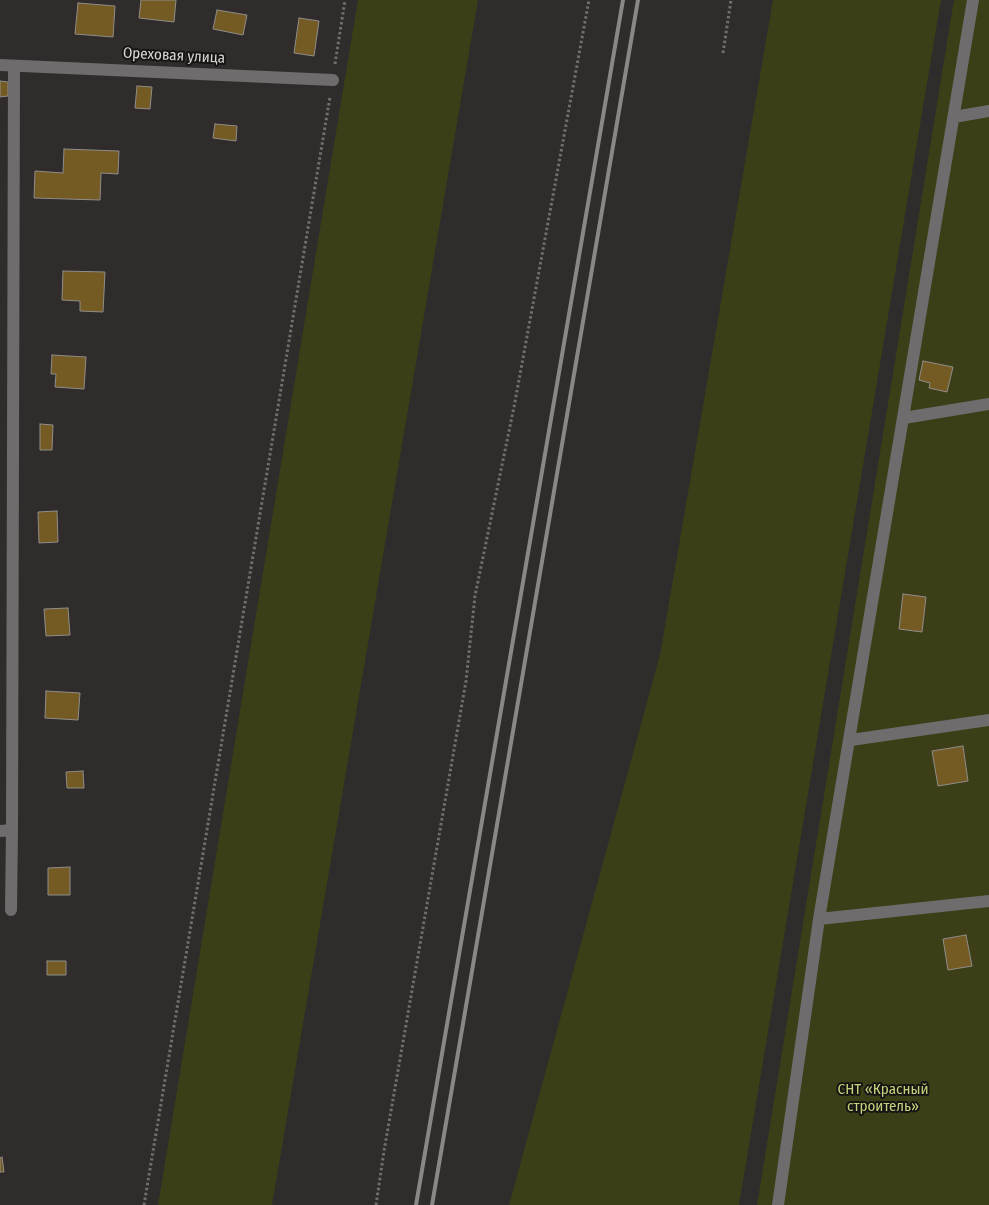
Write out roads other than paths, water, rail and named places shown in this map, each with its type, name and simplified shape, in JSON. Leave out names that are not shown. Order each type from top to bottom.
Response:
[{"type":"street","points":[[778,1205],[819,919],[851,740],[973,0]]},
{"type":"street","name":"Ореховая улица","points":[[0,65],[332,80]]},
{"type":"street","points":[[11,910],[6,831],[14,66]]},
{"type":"street","points":[[954,117],[989,111]]},
{"type":"street","points":[[904,418],[989,404]]},
{"type":"street","points":[[851,740],[989,720]]},
{"type":"street","points":[[819,919],[989,901]]},
{"type":"railway","points":[[416,1205],[623,0]]},
{"type":"railway","points":[[432,1205],[638,0]]},
{"type":"park label","name":"СНТ «Красный строитель»","points":[[883,1098]]}]
